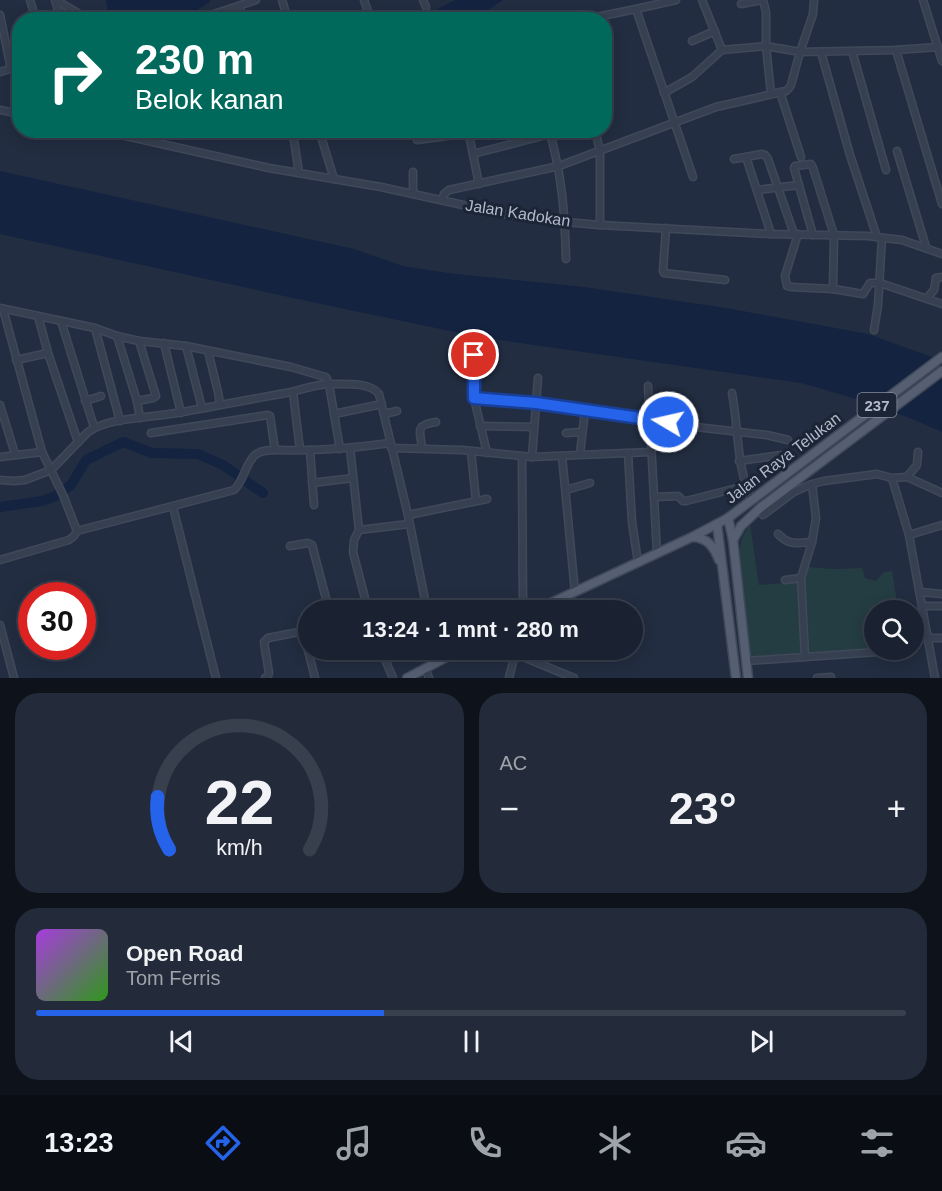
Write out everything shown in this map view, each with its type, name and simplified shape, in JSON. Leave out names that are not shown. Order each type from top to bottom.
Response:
[{"type":"main road","name":"Jalan Raya Telukan","points":[[558,600],[728,518],[942,357]]},
{"type":"main road","name":"Jalan Raya Telukan","points":[[733,540],[741,526],[760,508],[942,371]]},
{"type":"main road","points":[[728,518],[733,540],[748,678]]},
{"type":"main road","points":[[717,524],[736,674]]},
{"type":"main road","points":[[692,537],[708,541],[722,568]]},
{"type":"main road","points":[[734,655],[746,660]]},
{"type":"main road","points":[[407,678],[440,660]]},
{"type":"main road","points":[[736,674],[739,666],[743,665],[746,660]]},
{"type":"street","points":[[55,0],[76,12]]},
{"type":"street","points":[[220,12],[256,0]]},
{"type":"street","points":[[423,0],[426,7]]},
{"type":"street","points":[[612,14],[652,3],[676,0]]},
{"type":"street","points":[[702,0],[722,50]]},
{"type":"street","points":[[741,4],[763,0],[766,12],[766,46],[771,94]]},
{"type":"street","points":[[442,200],[444,194],[449,190],[559,166],[716,107],[789,88],[813,14],[814,0]]},
{"type":"street","points":[[923,0],[942,61]]},
{"type":"street","points":[[238,6],[240,12]]},
{"type":"street","points":[[636,9],[693,177]]},
{"type":"street","points":[[0,15],[11,69],[0,72]]},
{"type":"street","points":[[692,41],[715,31]]},
{"type":"street","points":[[664,93],[698,73],[722,50],[766,46],[800,52],[938,47]]},
{"type":"street","points":[[896,50],[942,204]]},
{"type":"street","points":[[852,51],[886,170]]},
{"type":"street","points":[[821,52],[850,155],[879,237],[880,283],[874,330]]},
{"type":"street","points":[[780,92],[801,157]]},
{"type":"street","name":"Jalan Kadokan","points":[[146,138],[299,173],[504,214],[600,225],[879,237],[902,240],[942,254]]},
{"type":"street","points":[[293,138],[299,173]]},
{"type":"street","points":[[322,138],[334,180]]},
{"type":"street","points":[[417,140],[430,138]]},
{"type":"street","points":[[469,138],[479,184]]},
{"type":"street","points":[[473,154],[529,138]]},
{"type":"street","points":[[552,138],[559,166],[565,222],[566,260]]},
{"type":"street","points":[[597,138],[600,151],[600,225]]},
{"type":"street","points":[[897,152],[926,247]]},
{"type":"street","points":[[734,159],[762,153],[765,155],[796,234],[785,276],[787,286],[833,289],[863,294],[870,283],[880,283],[942,304]]},
{"type":"street","points":[[746,157],[771,234]]},
{"type":"street","points":[[813,235],[795,167],[811,164],[834,235],[833,289]]},
{"type":"street","points":[[413,172],[413,194]]},
{"type":"street","points":[[757,190],[799,185]]},
{"type":"street","points":[[666,228],[664,273],[725,280]]},
{"type":"street","points":[[927,298],[934,290],[936,278],[942,277]]},
{"type":"street","points":[[77,531],[59,485],[42,452],[2,308],[95,328],[139,341],[186,346],[291,366],[326,377],[340,449]]},
{"type":"street","points":[[38,316],[78,442]]},
{"type":"street","points":[[61,321],[94,428]]},
{"type":"street","points":[[95,328],[120,421]]},
{"type":"street","points":[[117,336],[140,417]]},
{"type":"street","points":[[137,402],[156,396],[139,341]]},
{"type":"street","points":[[164,343],[181,412]]},
{"type":"street","points":[[186,346],[202,408]]},
{"type":"street","points":[[207,351],[220,404]]},
{"type":"street","points":[[16,360],[48,353]]},
{"type":"street","points":[[474,355],[474,398],[487,453]]},
{"type":"street","points":[[532,457],[538,378]]},
{"type":"street","points":[[0,480],[25,480],[51,470],[94,428],[120,421],[329,384],[372,387],[379,394],[382,404],[425,600]]},
{"type":"street","points":[[648,386],[657,553]]},
{"type":"street","points":[[293,392],[300,450]]},
{"type":"street","points":[[732,393],[736,413],[739,461],[745,486],[752,501]]},
{"type":"street","points":[[85,401],[101,396]]},
{"type":"street","points":[[474,398],[536,403],[687,426],[767,435],[788,440]]},
{"type":"street","points":[[334,414],[382,404]]},
{"type":"street","points":[[0,405],[15,454]]},
{"type":"street","points":[[384,414],[398,411]]},
{"type":"street","points":[[580,454],[585,411]]},
{"type":"street","points":[[151,433],[268,415],[275,450]]},
{"type":"street","points":[[422,448],[420,429],[425,423],[436,422]]},
{"type":"street","points":[[480,426],[534,427]]},
{"type":"street","points":[[566,433],[582,432]]},
{"type":"street","points":[[0,560],[69,540],[77,531],[234,490],[252,459],[261,451],[391,446],[522,457],[651,452]]},
{"type":"street","points":[[350,448],[358,532],[353,544],[366,600]]},
{"type":"street","points":[[310,450],[314,505]]},
{"type":"street","points":[[471,451],[476,501]]},
{"type":"street","points":[[0,457],[42,452]]},
{"type":"street","points":[[907,477],[917,465],[918,452]]},
{"type":"street","points":[[628,453],[632,522],[638,562]]},
{"type":"street","points":[[739,461],[781,455]]},
{"type":"street","points":[[562,456],[575,592]]},
{"type":"street","points":[[522,457],[523,600]]},
{"type":"street","points":[[763,515],[794,492],[812,484],[877,474],[891,478],[907,477],[941,492]]},
{"type":"street","points":[[312,483],[354,478]]},
{"type":"street","points":[[891,478],[909,535],[922,600]]},
{"type":"street","points":[[566,490],[590,483]]},
{"type":"street","points":[[805,657],[801,578],[812,542],[816,518],[812,484]]},
{"type":"street","points":[[654,497],[678,496],[686,501],[745,486]]},
{"type":"street","points":[[408,515],[487,499]]},
{"type":"street","points":[[173,507],[216,678]]},
{"type":"street","points":[[358,532],[409,524]]},
{"type":"street","points":[[909,535],[942,525]]},
{"type":"street","points":[[778,534],[784,541],[790,543],[812,542]]},
{"type":"street","points":[[290,546],[308,543],[312,545],[326,600]]},
{"type":"street","points":[[786,580],[801,578]]},
{"type":"street","points":[[920,592],[942,594]]},
{"type":"street","points":[[924,606],[942,606]]},
{"type":"street","points":[[924,612],[935,678]]},
{"type":"street","points":[[0,625],[14,678]]},
{"type":"street","points":[[265,678],[268,676],[265,640],[298,632]]},
{"type":"street","points":[[924,636],[942,638]]},
{"type":"street","points":[[746,660],[864,653]]},
{"type":"street","points":[[312,660],[315,678]]},
{"type":"street","points":[[385,660],[393,678]]},
{"type":"street","points":[[509,678],[514,660]]},
{"type":"street","points":[[530,660],[574,678]]},
{"type":"street","points":[[425,668],[429,678]]},
{"type":"street","points":[[818,678],[831,677]]},
{"type":"green space","points":[[750,524],[759,585],[797,582],[802,658],[751,663],[737,561],[742,538]]},
{"type":"green space","points":[[807,567],[862,568],[865,578],[876,581],[884,572],[892,571],[897,600],[864,600],[864,655],[806,658],[802,586]]},
{"type":"water","points":[[106,0],[210,0],[190,12],[108,12]]},
{"type":"water","points":[[455,0],[503,0],[485,12],[434,12]]},
{"type":"water","points":[[0,171],[354,249],[403,266],[584,287],[726,308],[868,334],[932,357],[942,365],[942,432],[873,404],[801,383],[479,337],[0,234]]},
{"type":"waterway","points":[[0,507],[42,501],[56,496],[71,485],[86,460],[123,442],[152,453],[198,454],[223,465],[263,493]]},
{"type":"route","points":[[474,355],[474,398],[536,403],[668,422]]}]
